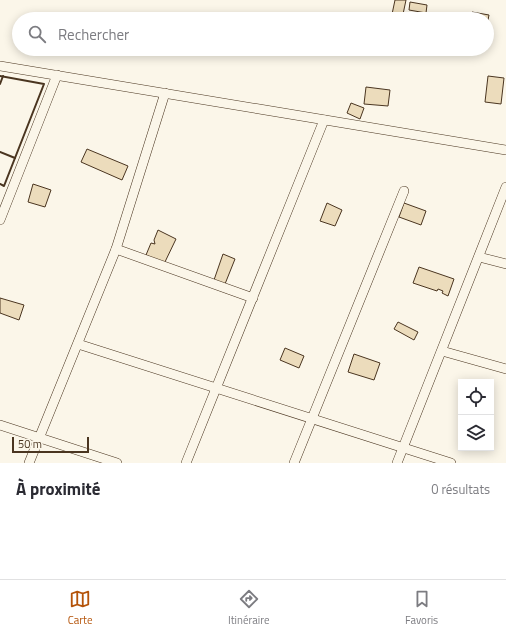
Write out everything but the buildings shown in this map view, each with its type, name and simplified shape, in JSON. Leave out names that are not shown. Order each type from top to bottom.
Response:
[{"type":"street","points":[[0,66],[506,150]]},
{"type":"street","points":[[0,220],[57,75]]},
{"type":"street","points":[[29,463],[38,437],[116,250],[165,93]]},
{"type":"street","points":[[186,463],[324,120]]},
{"type":"street","points":[[397,463],[506,187]]},
{"type":"street","points":[[294,463],[404,191]]},
{"type":"street","points":[[116,250],[253,298]]},
{"type":"street","points":[[479,257],[506,264]]},
{"type":"street","points":[[78,344],[451,463]]},
{"type":"street","points":[[442,351],[506,369]]},
{"type":"street","points":[[0,425],[117,463]]},
{"type":"wall","points":[[0,76],[44,84],[4,186],[0,184]]},
{"type":"wall","points":[[0,84],[3,76]]},
{"type":"wall","points":[[0,152],[15,158]]}]
